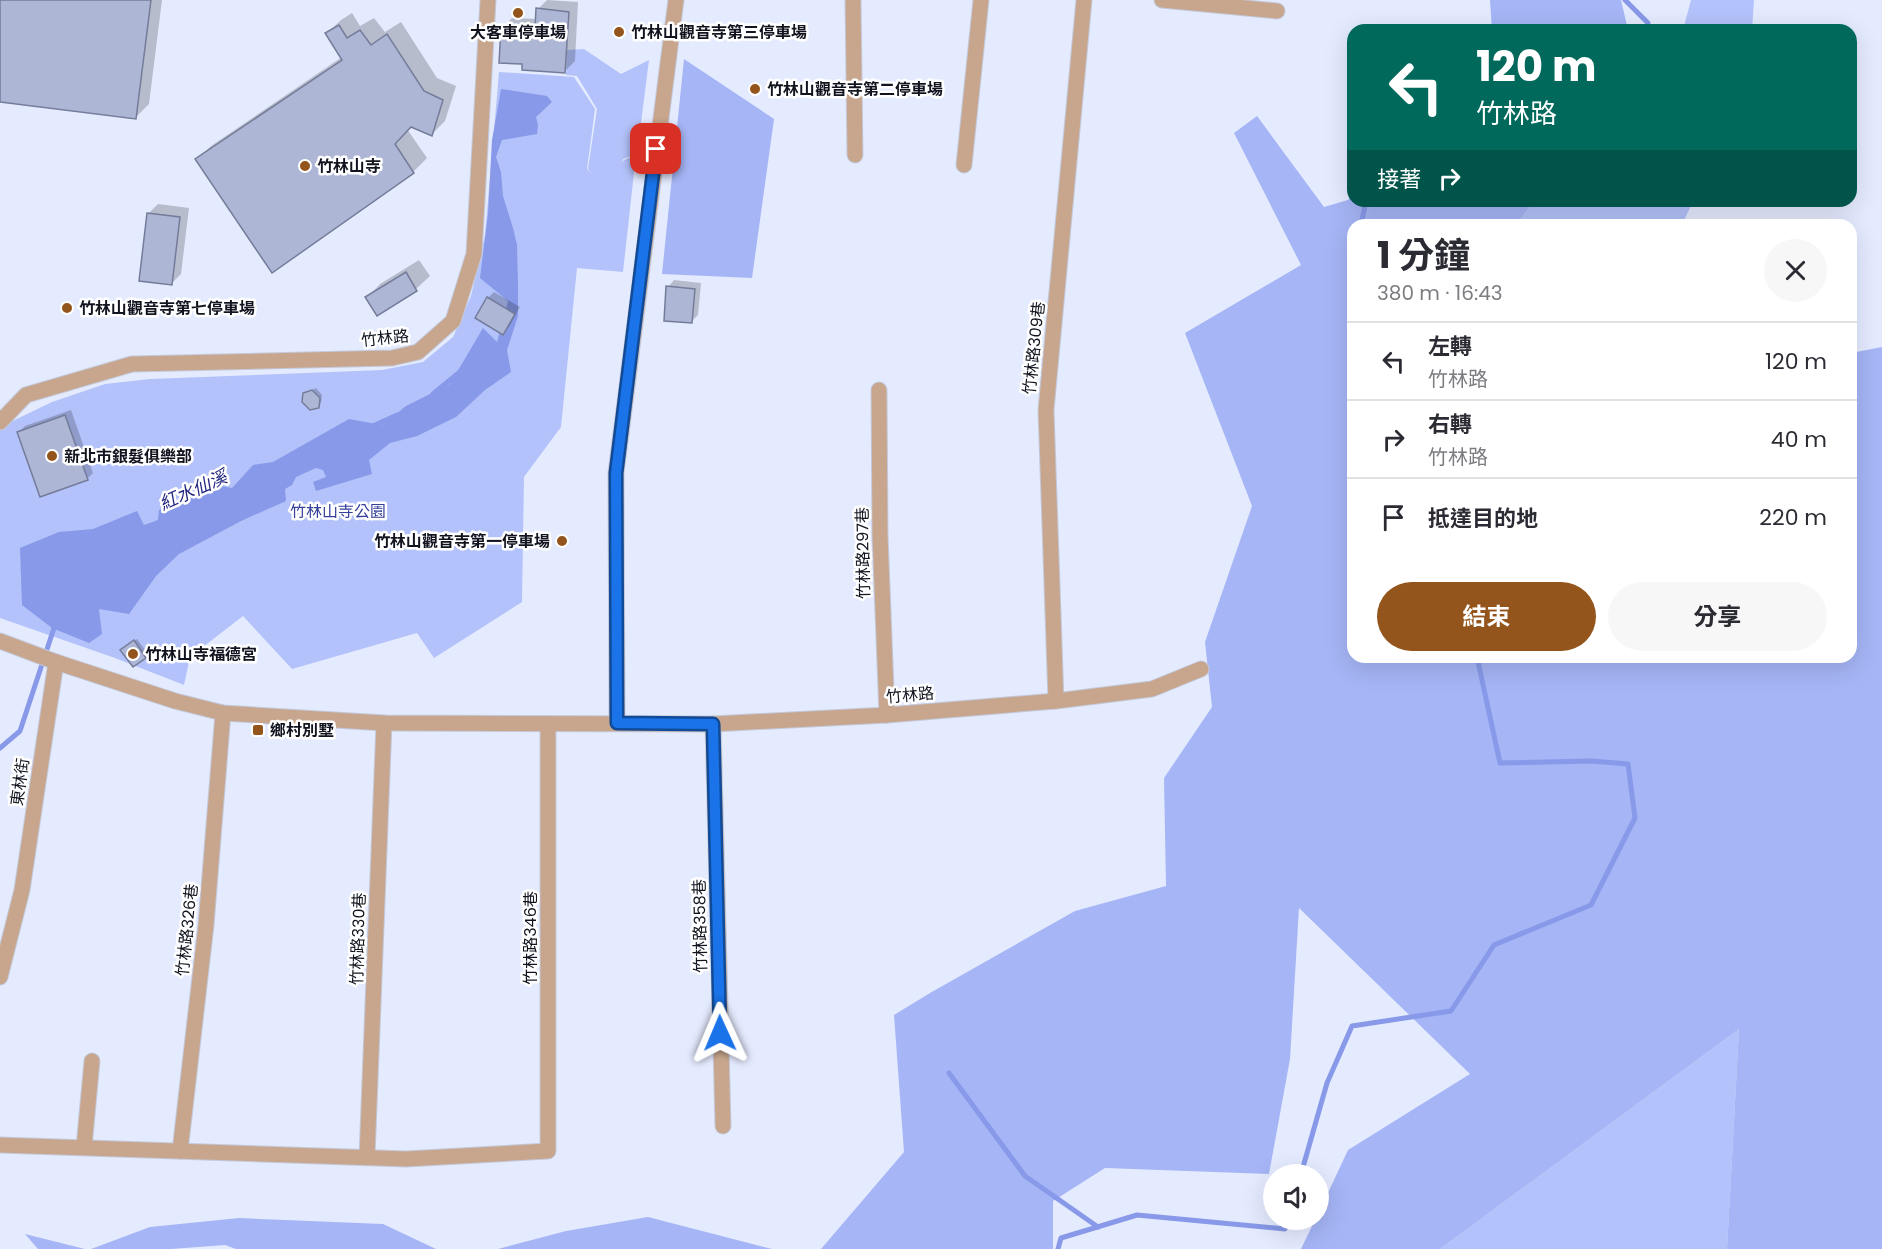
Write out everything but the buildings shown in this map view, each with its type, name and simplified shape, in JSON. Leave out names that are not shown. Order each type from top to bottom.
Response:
[{"type":"street","name":"竹林路","points":[[0,422],[26,395],[132,364],[392,358],[418,352],[437,336],[453,321],[474,254],[488,0]]},
{"type":"street","points":[[617,723],[616,473],[676,0]]},
{"type":"street","points":[[853,0],[855,155]]},
{"type":"street","points":[[964,165],[981,0]]},
{"type":"street","name":"竹林路309巷","points":[[1056,701],[1046,410],[1084,0]]},
{"type":"street","points":[[1162,0],[1277,11]]},
{"type":"street","name":"竹林路297巷","points":[[879,390],[880,535],[887,716]]},
{"type":"street","name":"竹林路","points":[[0,641],[175,701],[224,713],[384,723],[713,724],[887,716],[1056,701],[1152,689],[1201,669]]},
{"type":"street","name":"東林街","points":[[0,977],[22,890],[56,662]]},
{"type":"street","name":"竹林路326巷","points":[[180,1150],[206,925],[224,713]]},
{"type":"street","name":"竹林路330巷","points":[[367,1157],[384,723]]},
{"type":"street","name":"竹林路346巷","points":[[367,1157],[406,1159],[548,1152],[548,724]]},
{"type":"street","name":"竹林路358巷","points":[[713,724],[723,1126]]},
{"type":"street","points":[[84,1148],[92,1061]]},
{"type":"street","points":[[0,1145],[367,1157]]},
{"type":"green space","points":[[1691,0],[1754,0],[1752,24],[1685,24]]},
{"type":"green space","name":"竹林山寺公園","points":[[584,49],[621,74],[649,60],[637,154],[623,159],[622,163],[636,155],[623,272],[577,268],[561,427],[524,477],[522,602],[434,658],[417,633],[292,669],[243,616],[190,657],[184,685],[0,618],[0,427],[52,402],[105,384],[150,379],[382,370],[423,362],[453,337],[471,296],[485,235],[499,72],[574,77],[595,109],[587,169],[593,174],[588,169],[597,109],[577,76],[566,75],[567,50]]},
{"type":"green space","points":[[1530,207],[1690,207],[1685,219],[1520,219]]},
{"type":"green space","points":[[1739,1029],[1727,1249],[1440,1249]]},
{"type":"shaded area","points":[[1490,0],[1621,0],[1627,24],[1492,24]]},
{"type":"shaded area","points":[[684,59],[774,119],[752,278],[662,274]]},
{"type":"shaded area","points":[[501,89],[547,96],[552,102],[536,117],[537,134],[502,140],[496,157],[501,172],[503,196],[517,245],[518,316],[507,350],[511,372],[485,390],[456,417],[417,436],[390,443],[369,460],[372,474],[316,491],[313,482],[326,477],[323,470],[316,468],[296,477],[292,485],[285,489],[286,501],[241,521],[179,554],[156,576],[129,614],[99,609],[102,634],[89,643],[52,628],[22,605],[20,548],[59,532],[93,529],[137,511],[144,525],[158,520],[159,510],[216,485],[232,488],[253,465],[273,462],[349,419],[382,425],[406,406],[450,384],[483,328],[497,342],[508,301],[480,278],[488,214],[492,140]]},
{"type":"shaded area","points":[[1257,116],[1324,207],[1347,200],[1347,207],[1530,207],[1520,219],[1347,219],[1347,663],[1857,663],[1857,352],[1882,347],[1882,1249],[1727,1249],[1739,1029],[1440,1249],[1301,1249],[1310,1230],[1329,1230],[1329,1191],[1348,1150],[1470,1074],[1299,908],[1290,1059],[1271,1164],[1263,1164],[1263,1174],[1105,1168],[1053,1201],[1053,1249],[821,1249],[904,1152],[894,1015],[1075,911],[1166,886],[1164,778],[1212,707],[1205,642],[1252,506],[1185,333],[1301,265],[1234,133]]},
{"type":"shaded area","points":[[648,1217],[772,1249],[498,1249],[566,1231]]},
{"type":"shaded area","points":[[239,1218],[383,1224],[436,1249],[236,1249],[225,1245],[171,1249],[91,1249],[150,1227]]},
{"type":"shaded area","points":[[25,1234],[85,1249],[38,1249]]},
{"type":"waterway","points":[[1625,0],[1648,24]]},
{"type":"waterway","points":[[1362,219],[1365,207]]},
{"type":"waterway","name":"紅水仙溪","points":[[433,394],[461,371]]},
{"type":"waterway","name":"紅水仙溪","points":[[373,426],[397,415]]},
{"type":"waterway","name":"紅水仙溪","points":[[0,748],[20,731],[54,628],[58,624]]},
{"type":"waterway","points":[[1304,1164],[1327,1083],[1352,1026],[1451,1011],[1494,945],[1591,905],[1635,818],[1628,764],[1592,761],[1500,763],[1478,663]]},
{"type":"waterway","points":[[949,1073],[1025,1176],[1098,1227]]},
{"type":"waterway","points":[[1058,1249],[1061,1238],[1137,1215],[1263,1227]]},
{"type":"place","name":"大客車停車場","points":[[518,13]]},
{"type":"place","name":"竹林山觀音寺第三停車場","points":[[619,32]]},
{"type":"place","name":"竹林山觀音寺第二停車場","points":[[755,89]]},
{"type":"place","name":"竹林山寺","points":[[305,166]]},
{"type":"place","name":"竹林山觀音寺第七停車場","points":[[67,308]]},
{"type":"place","name":"新北市銀髮俱樂部","points":[[52,456]]},
{"type":"place","name":"竹林山觀音寺第一停車場","points":[[562,541]]},
{"type":"place","name":"竹林山寺福德宮","points":[[133,654]]},
{"type":"place","name":"鄉村別墅","points":[[258,730]]},
{"type":"route","points":[[656,149],[616,473],[617,723],[713,724],[720,1033]]}]
